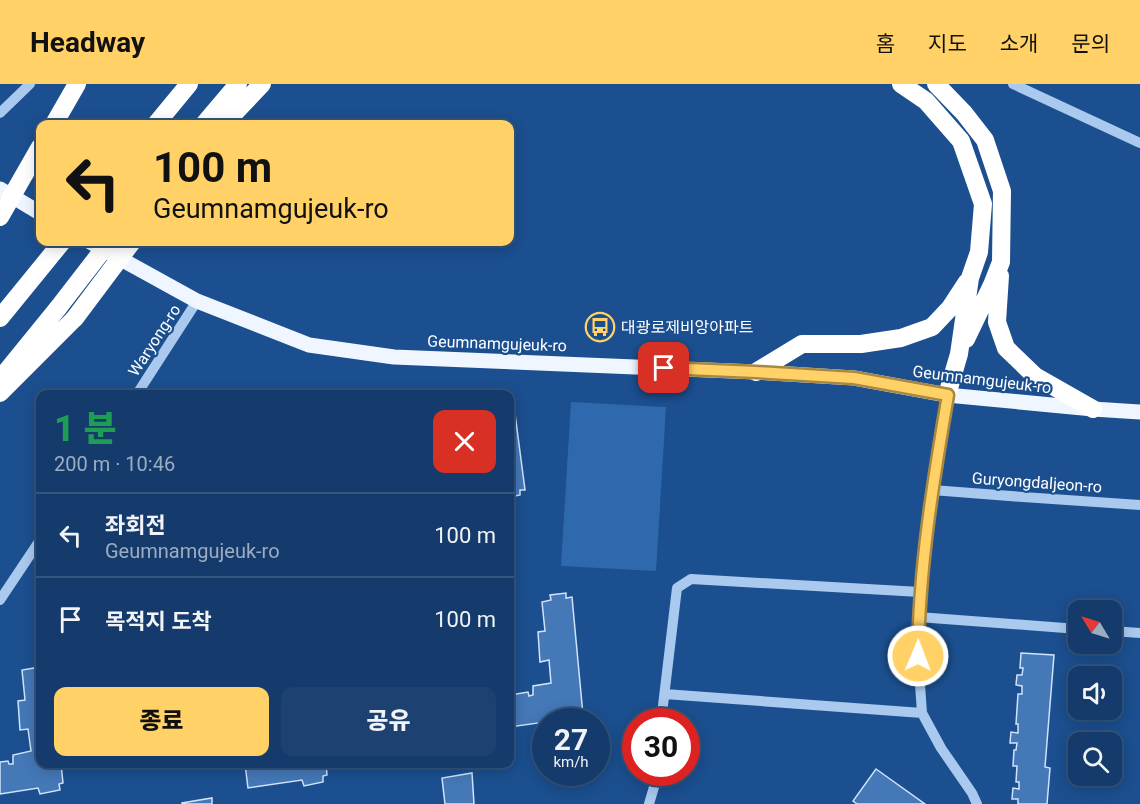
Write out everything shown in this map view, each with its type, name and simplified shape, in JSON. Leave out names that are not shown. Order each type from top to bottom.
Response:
[{"type":"highway","points":[[56,120],[77,84]]},
{"type":"highway","points":[[159,120],[189,84]]},
{"type":"highway","points":[[207,120],[238,84]]},
{"type":"highway","points":[[229,120],[262,84]]},
{"type":"highway","points":[[901,84],[926,101],[961,141],[983,204],[979,252],[970,278],[959,354],[948,395]]},
{"type":"highway","points":[[936,84],[964,113],[985,140],[1002,191],[1000,296],[997,322],[1006,348],[1035,376],[1093,409]]},
{"type":"highway","points":[[0,217],[36,154]]},
{"type":"highway","points":[[0,318],[59,246]]},
{"type":"highway","points":[[0,379],[106,246]]},
{"type":"highway","points":[[0,393],[75,318],[129,246]]},
{"type":"highway","points":[[959,354],[1001,262]]},
{"type":"highway","points":[[756,372],[802,344],[861,344],[901,338],[932,327],[950,309],[970,278]]},
{"type":"main road","points":[[0,189],[36,211]]},
{"type":"main road","name":"Geumnamgujeuk-ro","points":[[97,246],[197,302],[309,345],[394,357],[854,378],[948,395],[1140,412]]},
{"type":"street","points":[[0,112],[30,84]]},
{"type":"street","points":[[1013,84],[1140,143]]},
{"type":"street","name":"Waryong-ro","points":[[139,390],[197,302]]},
{"type":"street","points":[[948,395],[932,490],[920,592],[918,656],[922,713],[941,748],[977,804]]},
{"type":"street","name":"Guryongdaljeon-ro","points":[[932,490],[1140,504]]},
{"type":"street","points":[[0,600],[36,546]]},
{"type":"street","points":[[662,708],[677,588],[691,579],[920,592]]},
{"type":"street","points":[[918,617],[1068,628]]},
{"type":"street","points":[[1122,632],[1140,633]]},
{"type":"street","points":[[664,694],[922,713]]},
{"type":"street","points":[[649,804],[654,786]]},
{"type":"shaded area","points":[[571,402],[666,407],[656,571],[561,566]]},
{"type":"building","points":[[514,406],[525,490],[520,490],[520,495],[514,496]]},
{"type":"building","points":[[566,593],[566,598],[572,597],[582,708],[532,708],[532,724],[514,726],[514,694],[528,692],[529,696],[533,695],[533,686],[551,683],[549,660],[540,662],[538,632],[545,631],[542,602],[551,600],[550,595]]},
{"type":"building","points":[[1021,653],[1054,655],[1045,767],[1050,768],[1047,804],[1018,804],[1018,799],[1012,799],[1013,788],[1019,789],[1019,782],[1016,782],[1017,766],[1013,766],[1017,743],[1010,743],[1011,732],[1018,733],[1018,724],[1016,724],[1018,694],[1022,694],[1022,686],[1016,685],[1017,675],[1022,675]]},
{"type":"building","points":[[36,668],[36,768],[61,768],[63,783],[59,784],[60,790],[40,794],[38,788],[0,794],[0,762],[8,761],[9,764],[13,764],[13,755],[31,751],[28,729],[20,730],[18,701],[25,700],[22,670]]},
{"type":"building","points":[[246,768],[326,768],[327,775],[323,776],[323,782],[304,786],[302,780],[248,788]]},
{"type":"building","points":[[876,769],[925,804],[857,804],[853,801]]},
{"type":"building","points":[[472,773],[474,804],[445,804],[442,778]]},
{"type":"building","points":[[212,798],[212,804],[182,804],[182,803]]},
{"type":"place","name":"대광로제비앙아파트","points":[[600,327]]},
{"type":"route","points":[[664,368],[854,378],[948,395],[932,490],[920,592],[918,656]]}]
